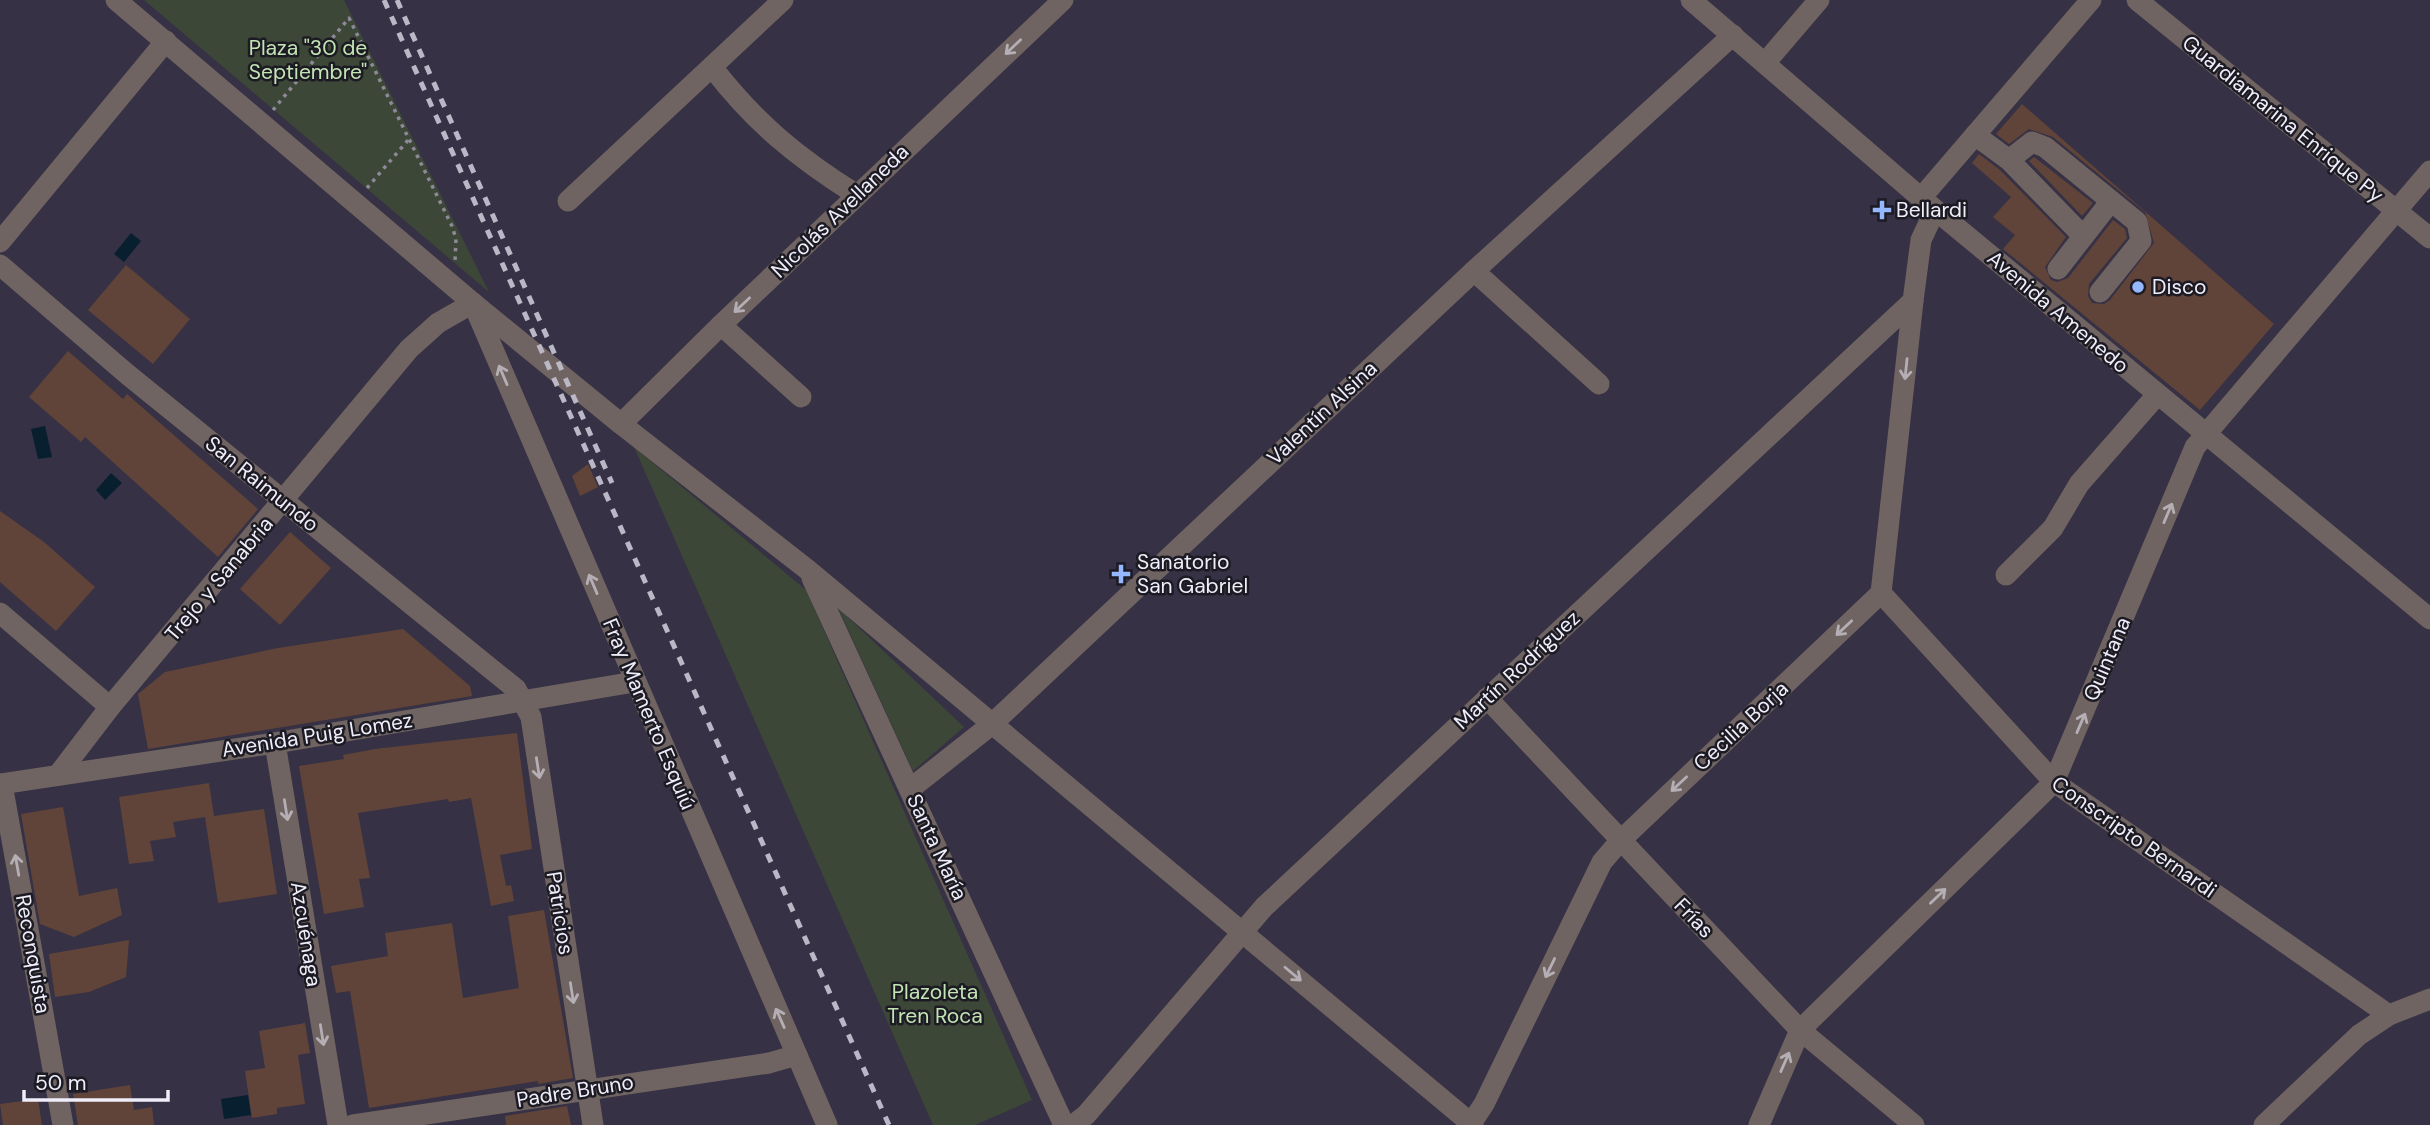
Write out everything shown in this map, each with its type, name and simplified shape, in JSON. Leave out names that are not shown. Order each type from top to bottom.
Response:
[{"type":"street","points":[[116,0],[473,303],[621,425],[808,570],[1471,1125]]},
{"type":"street","points":[[568,201],[783,0]]},
{"type":"street","name":"Nicolás Avellaneda","points":[[621,425],[721,325],[1063,0]]},
{"type":"street","name":"Avenida Amenedo","points":[[1691,0],[1928,204],[2430,618]]},
{"type":"street","points":[[1765,63],[1819,0]]},
{"type":"street","points":[[1881,593],[1913,301],[1928,204],[1976,135],[2091,0]]},
{"type":"street","name":"Guardiamarina Enrique Py","points":[[2137,0],[2430,238]]},
{"type":"street","name":"Valentín Alsina","points":[[910,789],[991,725],[1474,271],[1733,35]]},
{"type":"street","points":[[0,242],[166,41]]},
{"type":"street","points":[[712,67],[760,124],[819,171],[857,195]]},
{"type":"street","points":[[1976,135],[2008,160],[2083,236]]},
{"type":"street","points":[[2008,160],[2032,142],[2045,147],[2137,222],[2141,241],[2100,292]]},
{"type":"street","name":"Quintana","points":[[1759,1125],[1800,1030],[2054,782],[2195,447],[2430,171]]},
{"type":"street","points":[[2058,269],[2111,201]]},
{"type":"street","name":"San Raimundo","points":[[0,265],[284,502],[516,689],[525,701]]},
{"type":"street","points":[[1474,271],[1599,384]]},
{"type":"street","name":"Martín Rodríguez","points":[[1073,1125],[1086,1115],[1241,931],[1913,301]]},
{"type":"street","name":"Trejo y Sanabria","points":[[58,775],[110,707],[284,502],[409,349],[438,323],[473,303]]},
{"type":"street","name":"Fray Mamerto Esquiú","points":[[473,303],[827,1125]]},
{"type":"street","points":[[721,325],[802,397]]},
{"type":"street","points":[[2006,575],[2053,528],[2079,484],[2157,395]]},
{"type":"street","name":"Santa María","points":[[808,570],[1064,1125]]},
{"type":"street","name":"Conscripto Bernardi","points":[[1881,593],[2054,782],[2389,1015]]},
{"type":"street","name":"Cecilia Borja","points":[[1471,1125],[1484,1104],[1602,862],[1620,841],[1881,593]]},
{"type":"street","points":[[0,613],[110,707]]},
{"type":"street","name":"Avenida Puig Lomez","points":[[1,784],[275,743],[634,682]]},
{"type":"street","name":"Frías","points":[[1487,698],[1800,1030],[1914,1125]]},
{"type":"street","name":"Patricios","points":[[525,701],[531,717],[593,1125]]},
{"type":"street","name":"Azcuénaga","points":[[275,743],[338,1125]]},
{"type":"street","name":"Reconquista","points":[[1,784],[64,1125]]},
{"type":"street","points":[[2264,1125],[2359,1035],[2389,1015],[2430,999]]},
{"type":"street","name":"Padre Bruno","points":[[353,1125],[587,1088],[769,1063],[797,1055]]},
{"type":"path","points":[[262,123],[349,18],[456,239],[456,259],[443,278]]},
{"type":"path","points":[[355,202],[409,139]]},
{"type":"green space","name":"Plaza \"30 de Septiembre\"","points":[[144,0],[344,0],[489,292]]},
{"type":"green space","name":"Plazoleta Tren Roca","points":[[634,447],[806,590],[1032,1100],[975,1125],[933,1125]]},
{"type":"green space","points":[[838,608],[964,727],[913,771]]},
{"type":"water","points":[[131,233],[141,241],[124,262],[114,254]]},
{"type":"water","points":[[45,426],[52,457],[38,459],[31,429]]},
{"type":"water","points":[[111,473],[122,483],[105,500],[96,490]]},
{"type":"water","points":[[248,1095],[251,1115],[224,1119],[221,1099]]},
{"type":"building","name":"Disco","points":[[2022,104],[2274,324],[2200,410],[2003,249],[2015,235],[1993,217],[2011,197],[1972,163],[1979,154],[2000,170],[2066,237],[2045,267],[2051,280],[2057,282],[2068,278],[2113,220],[2125,229],[2127,238],[2089,284],[2088,296],[2092,303],[2104,304],[2110,300],[2154,243],[2145,212],[2053,137],[2029,129],[2009,144],[1996,134]]},
{"type":"building","points":[[2034,157],[2093,203],[2082,216],[2029,161]]},
{"type":"building","points":[[126,265],[190,319],[153,364],[88,310]]},
{"type":"building","points":[[68,351],[123,399],[127,394],[258,509],[218,557],[85,437],[81,442],[29,397]]},
{"type":"building","points":[[588,464],[598,487],[580,496],[572,476]]},
{"type":"building","points":[[0,511],[44,542],[95,587],[56,631],[0,582]]},
{"type":"building","points":[[290,532],[331,568],[280,625],[240,589]]},
{"type":"building","points":[[403,629],[470,686],[472,696],[148,749],[138,694],[165,672],[278,648]]},
{"type":"building","points":[[517,733],[532,849],[500,855],[506,886],[511,885],[514,901],[491,906],[471,798],[449,802],[448,799],[358,813],[370,878],[359,879],[364,907],[324,914],[299,766],[344,759],[343,755],[375,749]]},
{"type":"building","points":[[209,783],[214,816],[264,809],[277,894],[218,903],[205,817],[173,822],[176,837],[150,841],[154,861],[129,864],[119,797]]},
{"type":"building","points":[[63,807],[79,896],[117,888],[122,915],[74,937],[40,924],[21,814]]},
{"type":"building","points":[[544,910],[573,1078],[538,1084],[538,1081],[369,1108],[350,991],[336,993],[331,966],[388,956],[385,933],[452,923],[463,998],[519,988],[508,916]]},
{"type":"building","points":[[129,940],[126,977],[89,992],[55,997],[49,954]]},
{"type":"building","points":[[305,1023],[310,1053],[298,1055],[305,1104],[277,1108],[277,1114],[252,1118],[245,1071],[265,1068],[259,1031]]},
{"type":"building","points":[[130,1085],[134,1110],[152,1107],[154,1125],[78,1125],[73,1094]]},
{"type":"building","points":[[38,1099],[42,1125],[3,1125],[0,1104]]},
{"type":"building","points":[[567,1106],[571,1125],[506,1125],[505,1116]]},
{"type":"railway","points":[[384,0],[889,1125]]},
{"type":"railway","points":[[397,0],[612,483]]},
{"type":"place","name":"Bellardi","points":[[1882,210]]},
{"type":"place","name":"Disco","points":[[2138,287]]},
{"type":"place","name":"Sanatorio San Gabriel","points":[[1121,574]]}]
